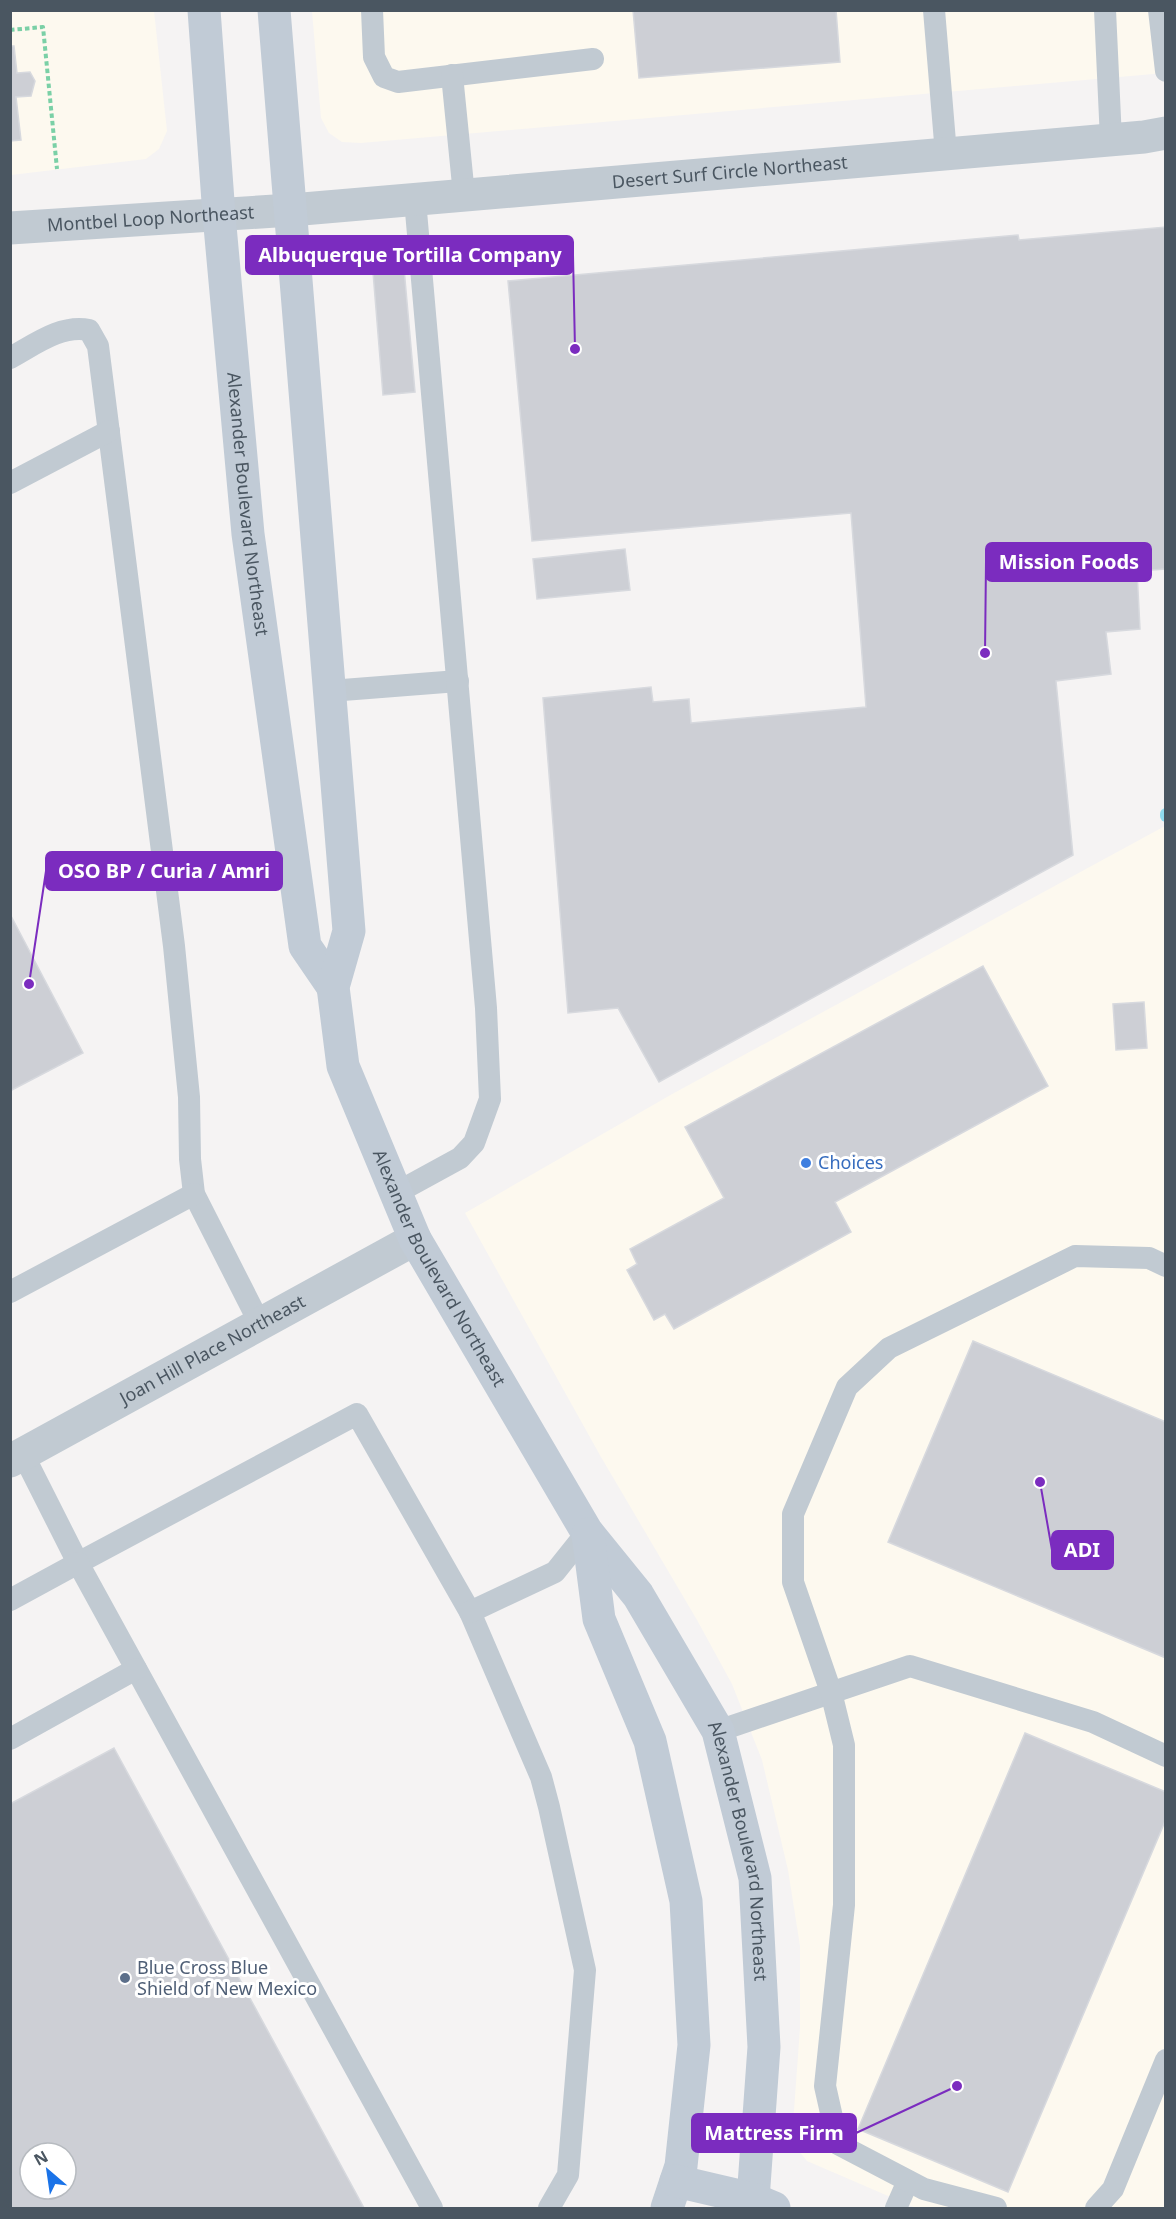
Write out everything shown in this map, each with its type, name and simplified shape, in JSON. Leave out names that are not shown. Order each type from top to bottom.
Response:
[{"type":"street","name":"Alexander Boulevard Northeast","points":[[204,10],[219,215],[248,534],[305,946],[333,987]]},
{"type":"street","name":"Alexander Boulevard Northeast","points":[[274,10],[349,931],[333,987],[343,1066],[415,1239],[587,1532],[638,1595],[718,1731],[755,1878],[764,2046],[759,2205]]},
{"type":"street","name":"Desert Surf Circle Northeast","points":[[291,210],[1111,140],[1166,133]]},
{"type":"street","name":"Montbel Loop Northeast","points":[[10,228],[291,210]]},
{"type":"street","name":"Joan Hill Place Northeast","points":[[17,1458],[415,1239]]},
{"type":"street","name":"Alexander Boulevard Northeast","points":[[587,1532],[599,1619],[650,1741],[686,1901],[694,2045],[681,2166],[672,2195]]},
{"type":"street","points":[[672,2195],[759,2205]]},
{"type":"lane","points":[[372,10],[374,57],[384,77],[398,82],[593,59]]},
{"type":"lane","points":[[934,10],[946,154]]},
{"type":"lane","points":[[1105,10],[1111,140]]},
{"type":"lane","points":[[1159,10],[1166,71]]},
{"type":"lane","points":[[452,75],[464,195]]},
{"type":"lane","points":[[396,1193],[460,1158],[474,1143],[490,1099],[486,1008],[416,200]]},
{"type":"lane","points":[[10,358],[61,331],[76,327],[89,330],[98,346],[174,946],[189,1097],[190,1159],[194,1194],[260,1324]]},
{"type":"lane","points":[[10,483],[109,431]]},
{"type":"lane","points":[[330,692],[458,681]]},
{"type":"lane","points":[[10,1292],[194,1194]]},
{"type":"lane","points":[[996,2208],[924,2189],[838,2144],[825,2086],[844,1905],[844,1744],[831,1692],[793,1582],[793,1514],[847,1387],[890,1347],[1075,1256],[1149,1258],[1166,1266]]},
{"type":"lane","points":[[10,1600],[357,1414],[470,1612],[541,1777],[585,1970],[568,2175],[549,2208]]},
{"type":"lane","points":[[17,1458],[78,1563],[432,2208]]},
{"type":"lane","points":[[470,1612],[555,1572],[587,1532]]},
{"type":"lane","points":[[718,1731],[910,1666],[1093,1722],[1166,1756]]},
{"type":"lane","points":[[10,1738],[136,1669]]},
{"type":"lane","points":[[1096,2208],[1113,2189],[1166,2060]]},
{"type":"lane","points":[[896,2208],[908,2181]]},
{"type":"path","points":[[10,30],[43,27],[57,169]]},
{"type":"shaded area","points":[[11,11],[154,11],[167,131],[159,149],[146,159],[11,175]]},
{"type":"shaded area","points":[[312,11],[1165,11],[1165,73],[361,143],[342,142],[329,133],[321,118]]},
{"type":"shaded area","points":[[1165,826],[1165,2208],[916,2208],[807,2161],[795,2146],[793,2124],[800,2028],[800,1946],[788,1870],[762,1760],[732,1684],[601,1457],[465,1213],[674,1093]]},
{"type":"building","points":[[633,10],[836,10],[840,62],[639,78]]},
{"type":"building","points":[[10,46],[14,46],[17,73],[30,72],[35,81],[31,96],[16,97],[21,140],[10,141]]},
{"type":"building","points":[[1166,227],[1166,569],[1137,571],[1140,629],[1106,632],[1111,674],[1056,681],[1073,855],[659,1082],[618,1008],[568,1013],[543,698],[651,687],[653,702],[689,699],[691,723],[866,707],[851,513],[532,541],[508,281],[1018,235],[1019,240]]},
{"type":"building","points":[[403,257],[415,392],[383,395],[372,260]]},
{"type":"building","points":[[625,549],[630,590],[537,599],[533,559]]},
{"type":"building","points":[[10,914],[83,1053],[10,1091]]},
{"type":"building","name":"Choices","points":[[983,966],[1048,1086],[835,1202],[851,1232],[674,1329],[665,1314],[654,1320],[627,1270],[637,1264],[630,1249],[724,1198],[685,1127]]},
{"type":"building","points":[[1144,1002],[1147,1048],[1116,1050],[1113,1004]]},
{"type":"building","points":[[973,1341],[1166,1422],[1166,1658],[888,1542]]},
{"type":"building","points":[[1025,1733],[1166,1792],[1166,1819],[1008,2192],[858,2129]]},
{"type":"building","name":"Blue Cross Blue Shield of New Mexico","points":[[114,1748],[364,2208],[10,2208],[10,1804]]},
{"type":"place","name":"Albuquerque Tortilla Company","points":[[575,349]]},
{"type":"place","name":"Mission Foods","points":[[985,653]]},
{"type":"place","name":"OSO BP / Curia / Amri","points":[[29,984]]},
{"type":"place","name":"Choices","points":[[806,1163]]},
{"type":"place","name":"ADI","points":[[1040,1482]]},
{"type":"place","name":"Blue Cross Blue Shield of New Mexico","points":[[125,1978]]},
{"type":"place","name":"Mattress Firm","points":[[957,2086]]}]
